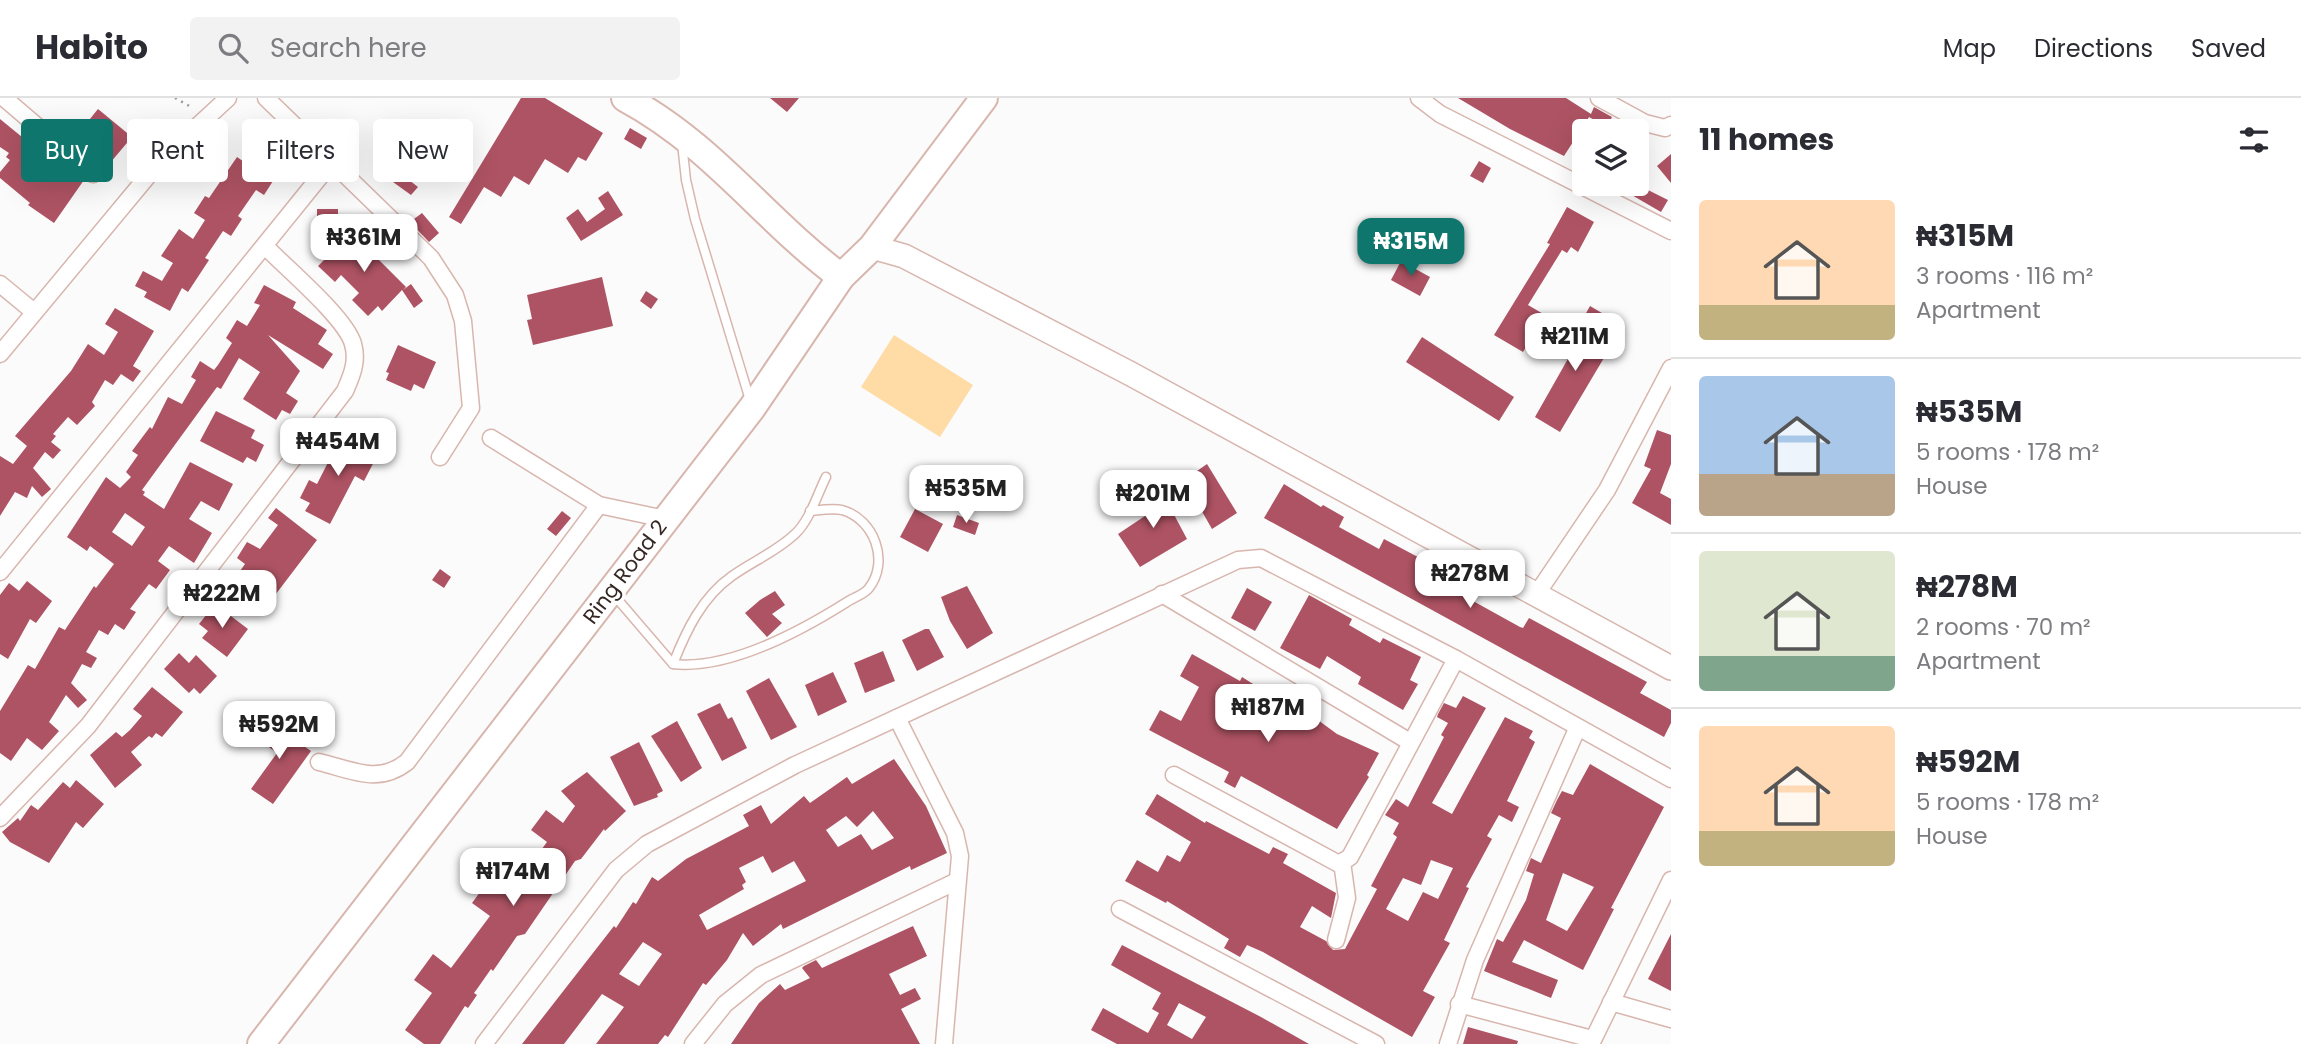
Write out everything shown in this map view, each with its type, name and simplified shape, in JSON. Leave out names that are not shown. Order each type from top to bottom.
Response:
[{"type":"main road","name":"Ring Road 2","points":[[261,1044],[752,408],[841,277],[872,247],[984,98]]},
{"type":"main road","points":[[641,104],[681,133],[746,188],[803,248],[841,277]]},
{"type":"street","points":[[4,98],[29,119]]},
{"type":"street","points":[[0,355],[162,159],[228,98]]},
{"type":"street","points":[[266,98],[287,119]]},
{"type":"street","points":[[1419,98],[1440,114],[1671,231]]},
{"type":"street","points":[[1600,98],[1645,123],[1665,128],[1671,125]]},
{"type":"street","points":[[0,572],[316,182]]},
{"type":"street","points":[[351,182],[431,258],[455,295],[463,321],[471,408],[440,457]]},
{"type":"street","points":[[0,818],[88,726],[345,390],[353,373],[353,342],[339,321],[265,247]]},
{"type":"street","points":[[872,247],[904,256],[1107,361],[1671,668]]},
{"type":"street","points":[[0,284],[34,312]]},
{"type":"street","points":[[1536,595],[1607,490],[1671,368]]},
{"type":"street","points":[[1656,395],[1671,404]]},
{"type":"street","points":[[491,438],[599,505],[665,519]]},
{"type":"street","points":[[318,762],[374,775],[393,773],[407,762],[599,505]]},
{"type":"street","points":[[484,1044],[629,856],[796,765],[1238,560],[1261,558],[1456,659],[1577,729],[1671,779]]},
{"type":"street","points":[[1162,594],[1410,742]]},
{"type":"street","points":[[1174,775],[1329,860],[1342,862],[1350,857],[1456,659]]},
{"type":"street","points":[[898,718],[955,833],[960,856],[944,1044]]},
{"type":"street","points":[[1448,1044],[1475,960],[1577,729]]},
{"type":"street","points":[[1336,940],[1347,898],[1342,862]]},
{"type":"street","points":[[1459,1004],[1591,1041],[1671,880]]},
{"type":"street","points":[[694,1044],[725,1004],[761,975],[957,881]]},
{"type":"street","points":[[1120,909],[1376,1044]]},
{"type":"street","points":[[1611,1002],[1671,1019]]},
{"type":"lane","points":[[681,133],[686,180],[695,219],[752,408]]},
{"type":"lane","points":[[673,664],[687,628],[712,594],[732,576],[770,554],[797,532],[826,477]]},
{"type":"lane","points":[[673,664],[711,662],[772,643],[869,588],[878,566],[878,542],[869,530],[841,509],[810,511]]},
{"type":"lane","points":[[611,591],[673,664]]},
{"type":"path","points":[[175,98],[209,117]]},
{"type":"shaded area","points":[[894,335],[973,385],[940,437],[861,387]]},
{"type":"building","points":[[521,98],[545,98],[603,133],[586,161],[578,157],[568,173],[545,159],[529,185],[514,176],[501,197],[484,187],[461,224],[449,217],[470,182],[473,182],[473,177]]},
{"type":"building","points":[[770,98],[799,98],[787,112]]},
{"type":"building","points":[[1458,98],[1566,98],[1591,114],[1594,107],[1612,117],[1572,119],[1572,144],[1564,156],[1510,129]]},
{"type":"building","points":[[98,109],[110,119],[90,119]]},
{"type":"building","points":[[0,119],[21,136],[21,182],[83,182],[54,223],[28,205],[30,203],[0,178],[0,172],[10,160],[6,157],[9,153],[0,147]]},
{"type":"building","points":[[113,121],[127,133],[127,143],[113,159]]},
{"type":"building","points":[[630,128],[647,138],[641,149],[624,139]]},
{"type":"building","points":[[1671,154],[1671,183],[1657,166]]},
{"type":"building","points":[[237,157],[242,160],[242,182],[272,182],[264,195],[256,190],[238,216],[242,219],[231,236],[223,231],[205,258],[209,260],[188,292],[182,288],[170,311],[144,297],[147,292],[135,286],[143,271],[162,281],[173,263],[161,256],[179,229],[193,239],[205,220],[194,213],[205,196],[209,198],[220,182],[228,182],[228,170]]},
{"type":"building","points":[[1479,161],[1491,168],[1483,183],[1470,176]]},
{"type":"building","points":[[393,182],[412,182],[418,187],[411,195]]},
{"type":"building","points":[[1649,190],[1668,200],[1661,212],[1633,196],[1649,196]]},
{"type":"building","points":[[608,191],[623,215],[581,241],[566,218],[578,209],[587,222],[605,209],[598,198]]},
{"type":"building","points":[[1567,207],[1594,222],[1578,252],[1571,247],[1567,253],[1562,250],[1528,305],[1545,315],[1523,352],[1494,335],[1550,244],[1547,243]]},
{"type":"building","points":[[317,209],[338,209],[338,218],[347,227],[317,228]]},
{"type":"building","points":[[422,213],[439,233],[429,242],[410,222]]},
{"type":"building","points":[[347,228],[406,287],[403,290],[411,284],[423,301],[414,308],[402,290],[382,311],[378,306],[368,316],[352,300],[359,293],[341,275],[335,282],[318,266],[325,259],[321,254]]},
{"type":"building","points":[[1401,261],[1430,277],[1420,296],[1391,280]]},
{"type":"building","points":[[602,277],[613,326],[533,345],[527,320],[532,319],[527,295]]},
{"type":"building","points":[[264,285],[296,302],[293,308],[327,330],[318,344],[333,354],[323,369],[268,335],[300,371],[286,393],[298,401],[290,414],[282,410],[276,420],[243,399],[260,372],[239,358],[221,389],[217,387],[142,490],[145,492],[143,495],[164,509],[190,462],[233,484],[219,511],[201,501],[189,519],[212,533],[194,563],[169,546],[158,561],[170,570],[156,589],[149,584],[130,609],[136,612],[124,630],[115,624],[108,635],[99,630],[86,652],[97,658],[91,668],[82,664],[71,683],[87,700],[78,708],[66,695],[49,722],[59,731],[42,750],[27,738],[11,761],[0,753],[0,711],[28,665],[35,669],[59,627],[65,630],[94,586],[96,588],[114,564],[90,546],[87,551],[67,537],[106,477],[120,488],[131,477],[126,472],[138,455],[132,451],[150,427],[152,429],[168,397],[182,404],[196,380],[191,377],[200,361],[214,370],[232,343],[226,338],[237,320],[247,326],[260,305],[254,303]],"holes":[[[125,513],[145,527],[132,546],[112,532]]]},
{"type":"building","points":[[646,291],[658,299],[651,309],[640,301]]},
{"type":"building","points":[[1590,306],[1607,316],[1595,338],[1611,346],[1560,432],[1535,417],[1586,327],[1580,324]]},
{"type":"building","points":[[115,308],[154,331],[133,366],[141,371],[133,382],[121,374],[113,385],[105,380],[92,402],[95,406],[77,425],[68,417],[53,434],[56,436],[51,442],[61,450],[53,459],[45,452],[33,468],[51,489],[42,497],[32,486],[27,498],[15,492],[0,516],[0,456],[13,464],[27,446],[15,436],[71,371],[88,344],[104,355],[118,332],[105,324]]},
{"type":"building","points":[[1422,337],[1514,397],[1499,421],[1406,362]]},
{"type":"building","points":[[398,345],[436,362],[424,389],[414,384],[411,391],[386,380],[389,373],[386,372]]},
{"type":"building","points":[[216,411],[255,430],[251,438],[264,445],[256,462],[247,457],[243,463],[200,441]]},
{"type":"building","points":[[1657,430],[1671,435],[1671,464],[1660,493],[1671,499],[1671,525],[1632,503],[1651,469],[1644,466]]},
{"type":"building","points":[[342,435],[378,454],[364,481],[355,476],[330,524],[305,511],[310,503],[300,498],[309,480],[317,484]]},
{"type":"building","points":[[1207,464],[1237,513],[1212,529],[1184,480]]},
{"type":"building","points":[[1284,484],[1321,507],[1323,505],[1344,517],[1339,527],[1379,549],[1384,539],[1480,590],[1473,601],[1520,627],[1523,628],[1529,618],[1647,682],[1640,693],[1671,710],[1671,723],[1664,737],[1264,518]]},
{"type":"building","points":[[1151,489],[1171,509],[1187,539],[1140,567],[1118,534],[1145,516],[1135,506]]},
{"type":"building","points":[[276,508],[317,540],[263,611],[236,592],[240,587],[233,581],[245,564],[237,558],[247,542],[260,549],[278,525],[268,518]]},
{"type":"building","points":[[915,509],[943,524],[928,552],[900,537]]},
{"type":"building","points":[[562,511],[571,518],[556,536],[547,529]]},
{"type":"building","points":[[957,515],[979,523],[975,535],[953,527]]},
{"type":"building","points":[[440,569],[451,577],[444,588],[432,580]]},
{"type":"building","points":[[27,581],[52,601],[36,623],[30,619],[8,659],[0,654],[0,595],[9,583],[19,591]]},
{"type":"building","points":[[967,586],[993,633],[967,649],[950,621],[941,597]]},
{"type":"building","points":[[1247,588],[1272,602],[1255,631],[1231,618]]},
{"type":"building","points":[[775,591],[785,605],[772,614],[782,623],[767,637],[745,613]]},
{"type":"building","points":[[1309,595],[1352,619],[1349,625],[1380,643],[1383,638],[1421,657],[1410,680],[1418,684],[1403,710],[1358,684],[1361,677],[1327,656],[1320,669],[1280,648]]},
{"type":"building","points":[[215,604],[248,629],[227,657],[202,638],[208,631],[199,624]]},
{"type":"building","points":[[929,629],[944,657],[917,671],[902,640]]},
{"type":"building","points":[[883,651],[895,681],[865,693],[854,663]]},
{"type":"building","points":[[179,653],[189,663],[196,655],[217,676],[200,694],[194,688],[189,693],[164,669]]},
{"type":"building","points":[[1192,654],[1240,681],[1242,677],[1288,706],[1289,703],[1307,712],[1337,734],[1379,753],[1367,775],[1369,777],[1337,829],[1241,776],[1235,788],[1224,782],[1229,772],[1149,730],[1160,710],[1181,721],[1199,687],[1180,676]]},
{"type":"building","points":[[833,672],[847,702],[818,716],[805,685]]},
{"type":"building","points":[[769,678],[797,727],[771,740],[746,691]]},
{"type":"building","points":[[152,687],[183,712],[162,737],[156,733],[152,738],[149,736],[131,752],[142,765],[115,788],[90,755],[116,732],[122,737],[130,730],[142,716],[133,709]]},
{"type":"building","points":[[1463,696],[1486,708],[1432,803],[1452,814],[1505,717],[1533,731],[1529,738],[1535,742],[1507,801],[1519,807],[1512,822],[1499,815],[1487,836],[1492,839],[1466,887],[1469,888],[1444,940],[1450,943],[1423,991],[1435,997],[1412,1037],[1263,952],[1247,945],[1240,957],[1224,948],[1229,939],[1167,901],[1166,903],[1125,881],[1137,860],[1158,872],[1167,855],[1180,862],[1191,842],[1145,814],[1157,794],[1205,823],[1206,821],[1269,854],[1273,847],[1288,854],[1283,863],[1336,893],[1331,918],[1312,906],[1300,927],[1326,941],[1333,950],[1345,949],[1377,889],[1371,886],[1397,837],[1393,834],[1399,823],[1385,815],[1396,799],[1408,807],[1444,737],[1441,735],[1448,723],[1437,717],[1438,714],[1444,703],[1456,708]],"holes":[[[1431,860],[1453,868],[1438,899],[1423,892],[1408,921],[1386,909],[1403,878],[1421,885]]]},
{"type":"building","points":[[720,703],[728,719],[732,717],[747,748],[722,761],[697,714]]},
{"type":"building","points":[[273,717],[287,728],[284,732],[311,751],[273,804],[251,789],[277,753],[257,738]]},
{"type":"building","points":[[677,721],[702,768],[681,782],[651,736]]},
{"type":"building","points":[[639,742],[663,791],[657,794],[658,797],[634,806],[610,757]]},
{"type":"building","points":[[894,759],[926,806],[947,853],[911,870],[910,866],[783,929],[781,924],[753,946],[743,933],[727,960],[706,985],[703,983],[668,1037],[665,1035],[658,1044],[596,1044],[624,1007],[602,994],[564,1044],[522,1044],[614,926],[616,928],[633,902],[636,904],[652,877],[658,881],[686,859],[749,826],[743,815],[761,805],[771,824],[804,796],[810,803],[847,777],[852,784]],"holes":[[[873,811],[894,838],[872,850],[861,834],[838,847],[826,830],[846,816],[857,827]],[[763,856],[772,873],[794,861],[806,881],[707,930],[699,915],[744,889],[742,885],[746,882],[739,868]],[[643,942],[662,954],[639,986],[619,974]]]},
{"type":"building","points":[[1590,764],[1664,807],[1611,908],[1614,909],[1583,970],[1524,940],[1512,962],[1558,980],[1551,998],[1484,971],[1497,939],[1503,942],[1526,900],[1534,874],[1526,871],[1531,858],[1541,863],[1561,818],[1551,813],[1557,800],[1562,791],[1573,795]],"holes":[[[1563,873],[1594,887],[1567,931],[1546,920]]]},
{"type":"building","points":[[587,772],[626,811],[605,831],[604,829],[581,859],[575,861],[525,934],[517,936],[493,971],[491,969],[474,993],[477,995],[468,1008],[465,1006],[440,1044],[424,1044],[405,1030],[432,993],[414,980],[433,954],[451,968],[490,916],[472,903],[489,880],[508,895],[547,842],[531,830],[546,810],[563,823],[575,806],[561,791]]},
{"type":"building","points":[[76,780],[104,804],[83,828],[76,822],[49,863],[10,842],[2,832],[18,818],[20,821],[31,805],[38,810],[63,782],[70,788]]},
{"type":"building","points":[[913,926],[927,956],[889,974],[900,995],[915,988],[921,999],[901,1009],[920,1044],[731,1044],[759,1003],[780,984],[785,990],[810,978],[802,968],[804,966],[816,960],[822,968]]},
{"type":"building","points":[[1671,934],[1671,991],[1648,979]]},
{"type":"building","points":[[1122,945],[1309,1044],[1117,1044],[1091,1030],[1103,1008],[1148,1033],[1159,1013],[1152,1009],[1161,993],[1111,965]],"holes":[[[1179,1003],[1206,1017],[1192,1039],[1167,1025]]]},
{"type":"building","points":[[1468,1027],[1518,1041],[1517,1044],[1463,1044]]}]
